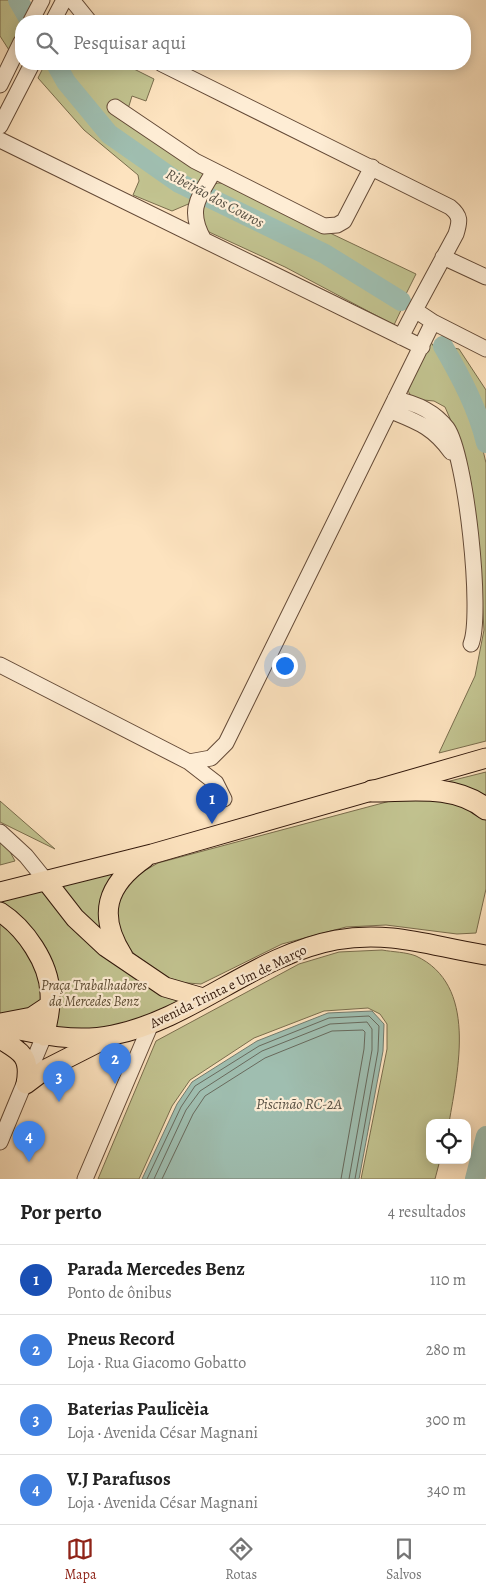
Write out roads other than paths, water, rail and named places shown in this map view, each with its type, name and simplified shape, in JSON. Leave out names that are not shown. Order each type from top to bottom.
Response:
[{"type":"highway","points":[[372,791],[436,790],[467,798],[486,810]]},
{"type":"main road","points":[[0,892],[48,882],[152,854],[485,759]]},
{"type":"main road","points":[[126,961],[112,936],[109,924],[109,904],[112,892],[122,877],[152,854]]},
{"type":"main road","points":[[48,882],[75,918],[90,933],[126,961],[165,987],[203,998]]},
{"type":"main road","points":[[0,912],[23,932],[42,963],[48,981],[50,1004],[44,1036]]},
{"type":"main road","name":"Avenida Trinta e Um de Março","points":[[0,1025],[44,1036],[85,1038],[112,1036],[151,1024],[296,952],[338,940],[366,937],[405,938],[486,955]]},
{"type":"main road","points":[[0,1025],[32,1017],[50,1004]]},
{"type":"main road","points":[[26,1084],[56,1063],[112,1036]]},
{"type":"main road","points":[[0,1039],[18,1051],[26,1060],[28,1065],[26,1084]]},
{"type":"street","points":[[34,15],[42,0]]},
{"type":"street","points":[[67,7],[79,15]]},
{"type":"street","points":[[0,85],[15,54]]},
{"type":"street","points":[[0,126],[29,70]]},
{"type":"street","points":[[174,70],[372,167],[450,207],[458,214],[460,220],[456,234],[401,337]]},
{"type":"street","points":[[115,106],[195,161],[211,176],[316,222],[332,226],[341,224],[347,218],[372,167]]},
{"type":"street","points":[[0,140],[422,347]]},
{"type":"street","points":[[204,240],[194,219],[196,204],[211,176]]},
{"type":"street","points":[[163,221],[182,215],[196,204]]},
{"type":"street","points":[[443,256],[486,277]]},
{"type":"street","points":[[414,310],[433,322],[486,349]]},
{"type":"street","points":[[189,762],[211,758],[226,743],[433,322]]},
{"type":"street","points":[[393,405],[425,408],[438,417],[448,430],[456,448],[463,480],[473,569],[476,623],[471,644],[468,622],[468,563],[460,487],[451,452],[439,435],[393,405]]},
{"type":"street","points":[[0,664],[189,762],[216,783],[224,799]]},
{"type":"street","points":[[0,832],[26,856],[48,882]]},
{"type":"street","points":[[85,1179],[151,1024]]},
{"type":"street","points":[[0,1142],[26,1084],[44,1036]]},
{"type":"water","name":"Piscinão RC-2A","points":[[372,1011],[384,1024],[383,1051],[359,1179],[142,1179],[177,1104],[192,1082],[257,1041],[328,1013]]},
{"type":"waterway","name":"Ribeirão dos Couros","points":[[18,0],[27,15]]},
{"type":"waterway","name":"Ribeirão dos Couros","points":[[59,70],[66,82],[109,134],[179,183],[325,254],[401,301]]},
{"type":"waterway","name":"Ribeirão dos Couros","points":[[443,346],[468,393],[483,430],[486,443]]},
{"type":"waterway","name":"Ribeirão dos Couros","points":[[475,1179],[486,1136]]},
{"type":"place","name":"Parada Mercedes Benz","points":[[212,824]]},
{"type":"place","name":"Pneus Record","points":[[115,1084]]},
{"type":"place","name":"Baterias Paulicèia","points":[[59,1102]]},
{"type":"place","name":"V.J Parafusos","points":[[29,1162]]},
{"type":"park label","name":"Praça Trabalhadores da Mercedes Benz","points":[[94,994]]}]
